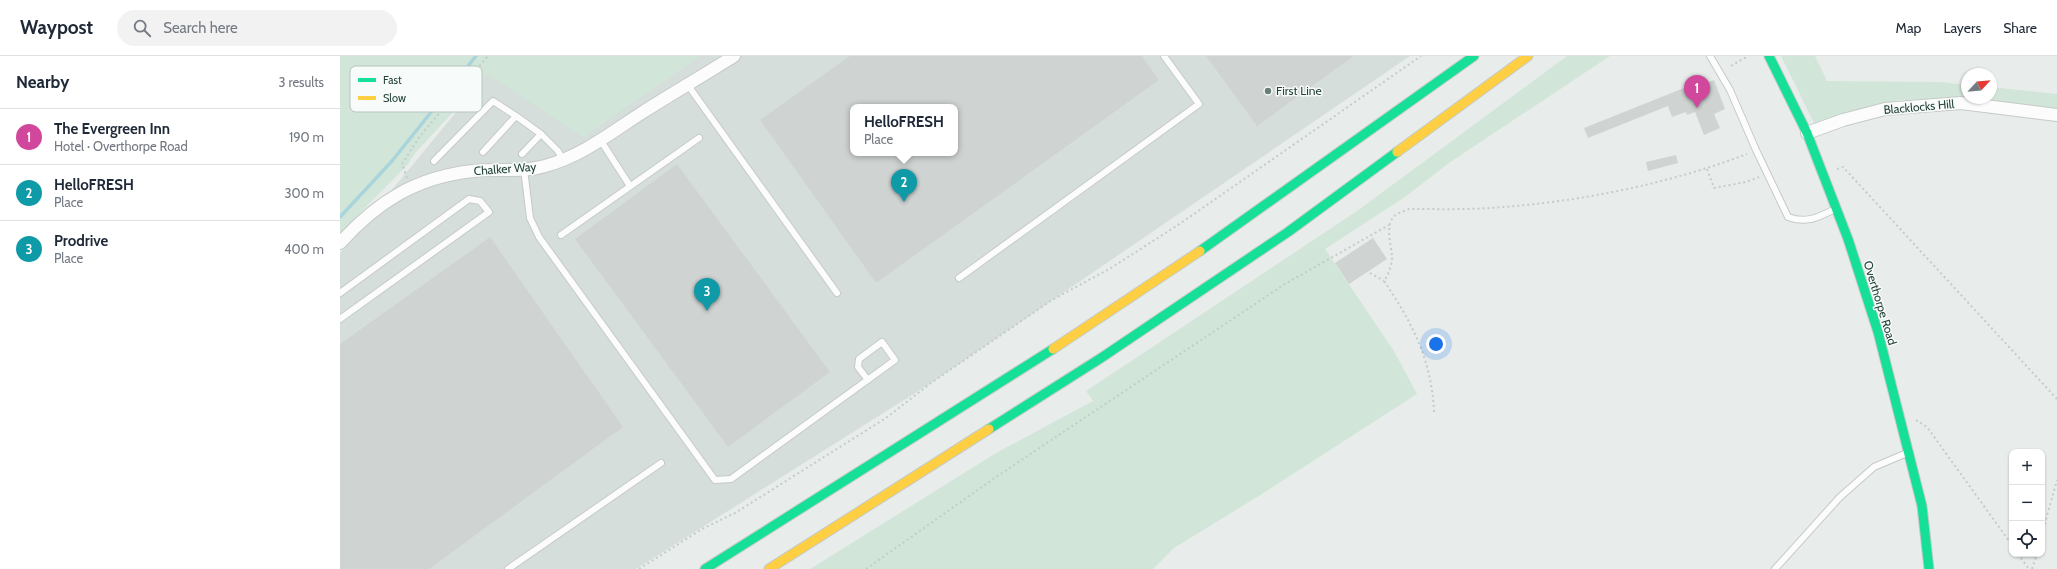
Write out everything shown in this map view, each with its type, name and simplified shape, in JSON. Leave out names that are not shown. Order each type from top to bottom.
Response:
[{"type":"main road","points":[[705,569],[1066,341],[1234,228],[1474,56]]},
{"type":"main road","points":[[769,569],[1101,358],[1288,232],[1528,56]]},
{"type":"main road","name":"Overthorpe Road","points":[[1769,56],[1807,133],[1836,209],[1878,332],[1922,506],[1929,569]]},
{"type":"street","name":"Chalker Way","points":[[340,243],[357,224],[378,206],[409,187],[438,177],[473,171],[544,167],[563,160],[601,141],[687,84],[734,56]]},
{"type":"street","name":"Blacklocks Hill","points":[[1807,133],[1843,120],[1885,109],[1961,103],[2057,115]]},
{"type":"lane","points":[[959,278],[1199,104],[1164,56]]},
{"type":"lane","points":[[1710,56],[1730,90],[1756,150],[1788,217],[1798,221],[1814,219],[1836,209]]},
{"type":"lane","points":[[687,84],[837,293]]},
{"type":"lane","points":[[434,160],[493,101],[541,134],[558,151],[563,160]]},
{"type":"lane","points":[[483,152],[516,116]]},
{"type":"lane","points":[[522,154],[541,134]]},
{"type":"lane","points":[[561,235],[699,138]]},
{"type":"lane","points":[[601,141],[630,186]]},
{"type":"lane","points":[[524,169],[530,218],[539,237],[715,480],[723,481],[731,479],[868,380],[895,360],[882,342],[859,359],[858,367],[868,380]]},
{"type":"lane","points":[[340,293],[469,199],[480,201],[489,212],[341,316]]},
{"type":"lane","points":[[1775,569],[1840,497],[1874,467],[1908,452]]},
{"type":"lane","points":[[508,569],[661,463]]},
{"type":"path","points":[[480,66],[488,56]]},
{"type":"path","points":[[639,569],[702,529],[735,513],[886,418],[931,383],[1052,300],[1111,268],[1181,223],[1421,56]]},
{"type":"path","points":[[1731,66],[1748,56]]},
{"type":"path","points":[[409,187],[402,164],[420,136],[440,112]]},
{"type":"path","points":[[1384,281],[1388,275],[1392,258],[1389,242],[1390,225],[1396,214],[1409,210],[1503,207],[1647,186],[1707,169],[1756,150]]},
{"type":"path","points":[[1823,175],[1843,167],[2057,399]]},
{"type":"path","points":[[1707,169],[1714,188],[1746,182],[1767,174]]},
{"type":"path","points":[[866,569],[996,477],[1278,288],[1390,225]]},
{"type":"path","points":[[1370,273],[1384,281],[1415,330],[1424,355],[1434,399],[1434,412]]},
{"type":"path","points":[[1901,423],[1916,420],[1928,427],[2009,541]]},
{"type":"path","points":[[2045,523],[2057,480]]},
{"type":"path","points":[[2020,557],[2029,569]]},
{"type":"path","points":[[2032,569],[2035,557]]},
{"type":"shaded area","points":[[340,56],[1410,56],[931,383],[636,569],[340,569],[340,253],[456,112],[482,112],[482,66],[350,66],[350,112],[453,112],[415,153],[408,164],[340,233]]},
{"type":"green space","points":[[340,56],[700,56],[583,137],[487,74],[482,79],[482,66],[350,66],[350,112],[452,112],[415,153],[408,164],[340,233]]},
{"type":"green space","points":[[1567,56],[1610,56],[1449,163],[1405,197],[1325,249],[1394,351],[1417,394],[1262,494],[1174,548],[1153,569],[810,569],[996,453],[1093,401],[1086,391],[1357,211]]},
{"type":"green space","points":[[1781,56],[1815,56],[1827,81],[1941,82],[1961,84],[1961,99],[1898,100],[1814,123]]},
{"type":"green space","points":[[1997,88],[2057,94],[2057,108],[1997,102]]},
{"type":"building","points":[[850,56],[1142,56],[1159,80],[876,283],[760,120]]},
{"type":"building","name":"First Line","points":[[1206,56],[1354,56],[1257,126]]},
{"type":"building","points":[[1714,80],[1725,109],[1714,114],[1720,128],[1704,135],[1695,112],[1687,115],[1686,112],[1672,117],[1668,106],[1588,138],[1584,128],[1699,82],[1700,85]]},
{"type":"building","points":[[1676,155],[1678,163],[1648,171],[1646,162]]},
{"type":"building","points":[[677,164],[830,372],[728,447],[575,239]]},
{"type":"building","points":[[490,237],[623,427],[429,569],[340,569],[340,344]]},
{"type":"building","points":[[1373,238],[1387,259],[1349,284],[1335,263]]},
{"type":"waterway","points":[[468,66],[476,56]]},
{"type":"waterway","points":[[340,217],[392,161],[431,112]]},
{"type":"traffic: fast","points":[[1200,251],[1474,56]]},
{"type":"traffic: fast","points":[[1769,56],[1807,133],[1848,239],[1878,332],[1922,506],[1929,569]]},
{"type":"traffic: fast","points":[[989,429],[1101,358],[1288,232],[1397,152]]},
{"type":"traffic: fast","points":[[705,569],[1053,349]]},
{"type":"traffic: slow","points":[[1397,152],[1528,56]]},
{"type":"traffic: slow","points":[[1053,349],[1200,251]]},
{"type":"traffic: slow","points":[[769,569],[989,429]]},
{"type":"place","name":"First Line","points":[[1268,91]]},
{"type":"place","name":"The Evergreen Inn","points":[[1697,108]]},
{"type":"place","name":"HelloFRESH","points":[[904,202]]},
{"type":"place","name":"Prodrive","points":[[707,311]]}]
